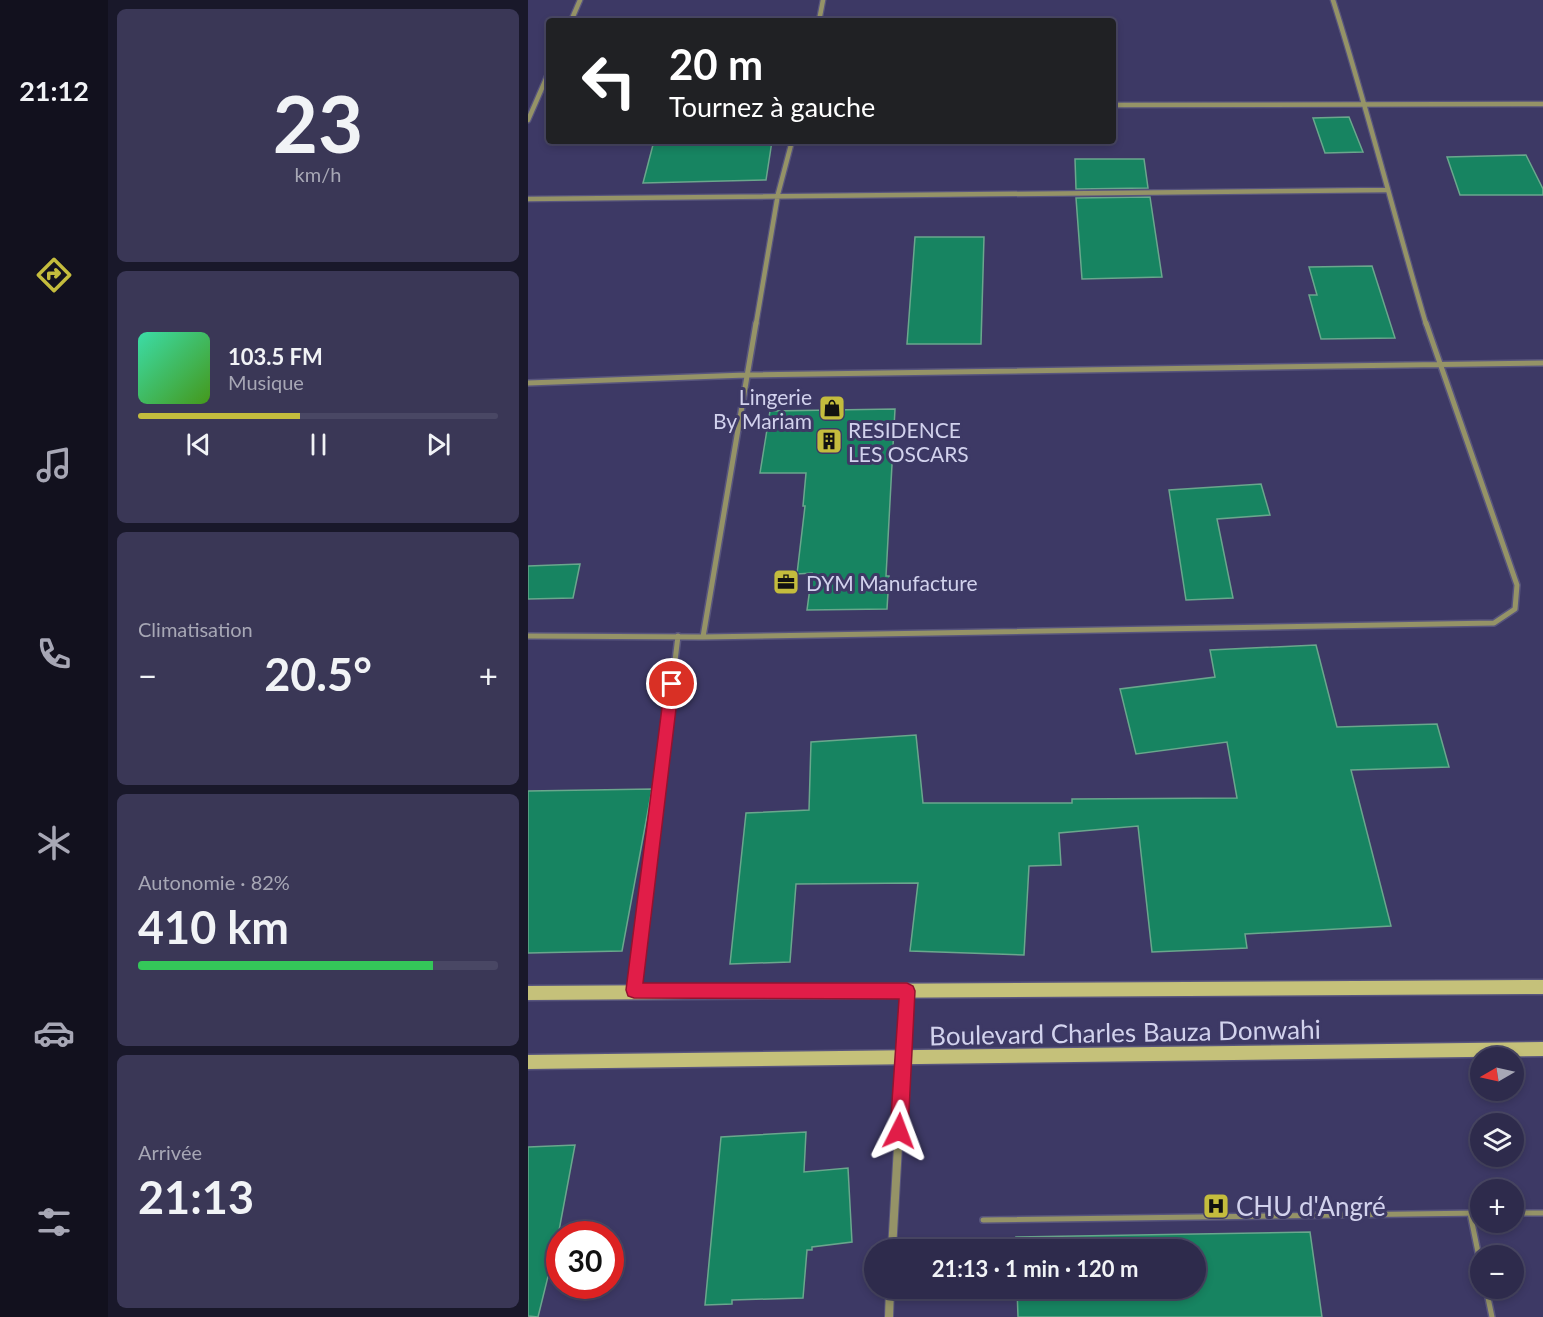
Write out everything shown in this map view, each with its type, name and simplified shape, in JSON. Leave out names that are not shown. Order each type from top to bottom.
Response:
[{"type":"main road","name":"Boulevard Charles Bauza Donwahi","points":[[528,993],[634,990],[907,991],[1543,987]]},
{"type":"main road","name":"Boulevard Charles Bauza Donwahi","points":[[528,1062],[903,1059],[1543,1049]]},
{"type":"street","points":[[572,18],[580,0]]},
{"type":"street","points":[[820,18],[823,0]]},
{"type":"street","points":[[528,636],[702,637],[1494,623],[1515,609],[1517,585],[1438,364],[1386,189],[1366,103],[1333,0]]},
{"type":"street","points":[[528,120],[546,79]]},
{"type":"street","points":[[1116,105],[1543,104]]},
{"type":"street","points":[[702,637],[778,195],[791,144]]},
{"type":"street","points":[[528,199],[1386,189]]},
{"type":"street","points":[[528,383],[746,375],[1543,363]]},
{"type":"street","points":[[634,990],[678,636]]},
{"type":"street","points":[[893,1239],[907,991]]},
{"type":"street","points":[[889,1317],[890,1299]]},
{"type":"lane","points":[[1524,1213],[1543,1213]]},
{"type":"lane","points":[[983,1220],[1470,1214]]},
{"type":"lane","points":[[1488,1299],[1492,1317]]},
{"type":"building","points":[[1349,117],[1363,152],[1325,153],[1313,118]]},
{"type":"building","points":[[653,144],[772,144],[766,180],[643,183]]},
{"type":"building","points":[[1526,155],[1543,189],[1543,195],[1460,195],[1447,157]]},
{"type":"building","points":[[1075,159],[1144,159],[1148,188],[1076,189]]},
{"type":"building","points":[[1150,197],[1162,277],[1082,279],[1076,198]]},
{"type":"building","points":[[915,237],[984,237],[981,344],[907,344]]},
{"type":"building","points":[[1372,266],[1395,338],[1321,339],[1309,295],[1317,295],[1309,267]]},
{"type":"building","points":[[895,409],[886,576],[889,576],[887,609],[807,610],[812,573],[797,574],[805,506],[803,506],[806,473],[760,473],[770,411]]},
{"type":"building","points":[[1261,484],[1270,515],[1217,519],[1233,598],[1186,600],[1169,490]]},
{"type":"building","points":[[580,564],[573,598],[528,599],[528,566]]},
{"type":"building","points":[[1316,645],[1337,727],[1437,724],[1449,767],[1351,770],[1391,926],[1245,934],[1247,948],[1152,952],[1138,826],[1059,833],[1061,865],[1029,866],[1024,955],[910,951],[918,883],[796,884],[790,962],[730,964],[746,813],[809,810],[811,742],[916,735],[923,803],[1072,803],[1072,799],[1237,798],[1227,742],[1136,754],[1120,689],[1215,677],[1210,650]]},
{"type":"building","points":[[652,789],[622,951],[528,953],[528,791]]},
{"type":"building","points":[[806,1132],[804,1172],[848,1168],[852,1242],[812,1247],[812,1250],[807,1250],[803,1298],[732,1300],[732,1304],[705,1305],[721,1137]]},
{"type":"building","points":[[575,1145],[561,1221],[546,1221],[546,1285],[538,1317],[528,1316],[528,1147]]},
{"type":"building","points":[[1310,1232],[1322,1317],[1018,1317],[1017,1299],[1206,1299],[1206,1239],[1016,1239],[1016,1237]]},
{"type":"place","name":"Lingerie By Mariam","points":[[832,408]]},
{"type":"place","name":"RESIDENCE LES OSCARS","points":[[829,441]]},
{"type":"place","name":"DYM Manufacture","points":[[786,582]]},
{"type":"place","name":"CHU d'Angré","points":[[1216,1206]]},
{"type":"route","points":[[672,684],[634,990],[907,991],[899,1131]]}]
